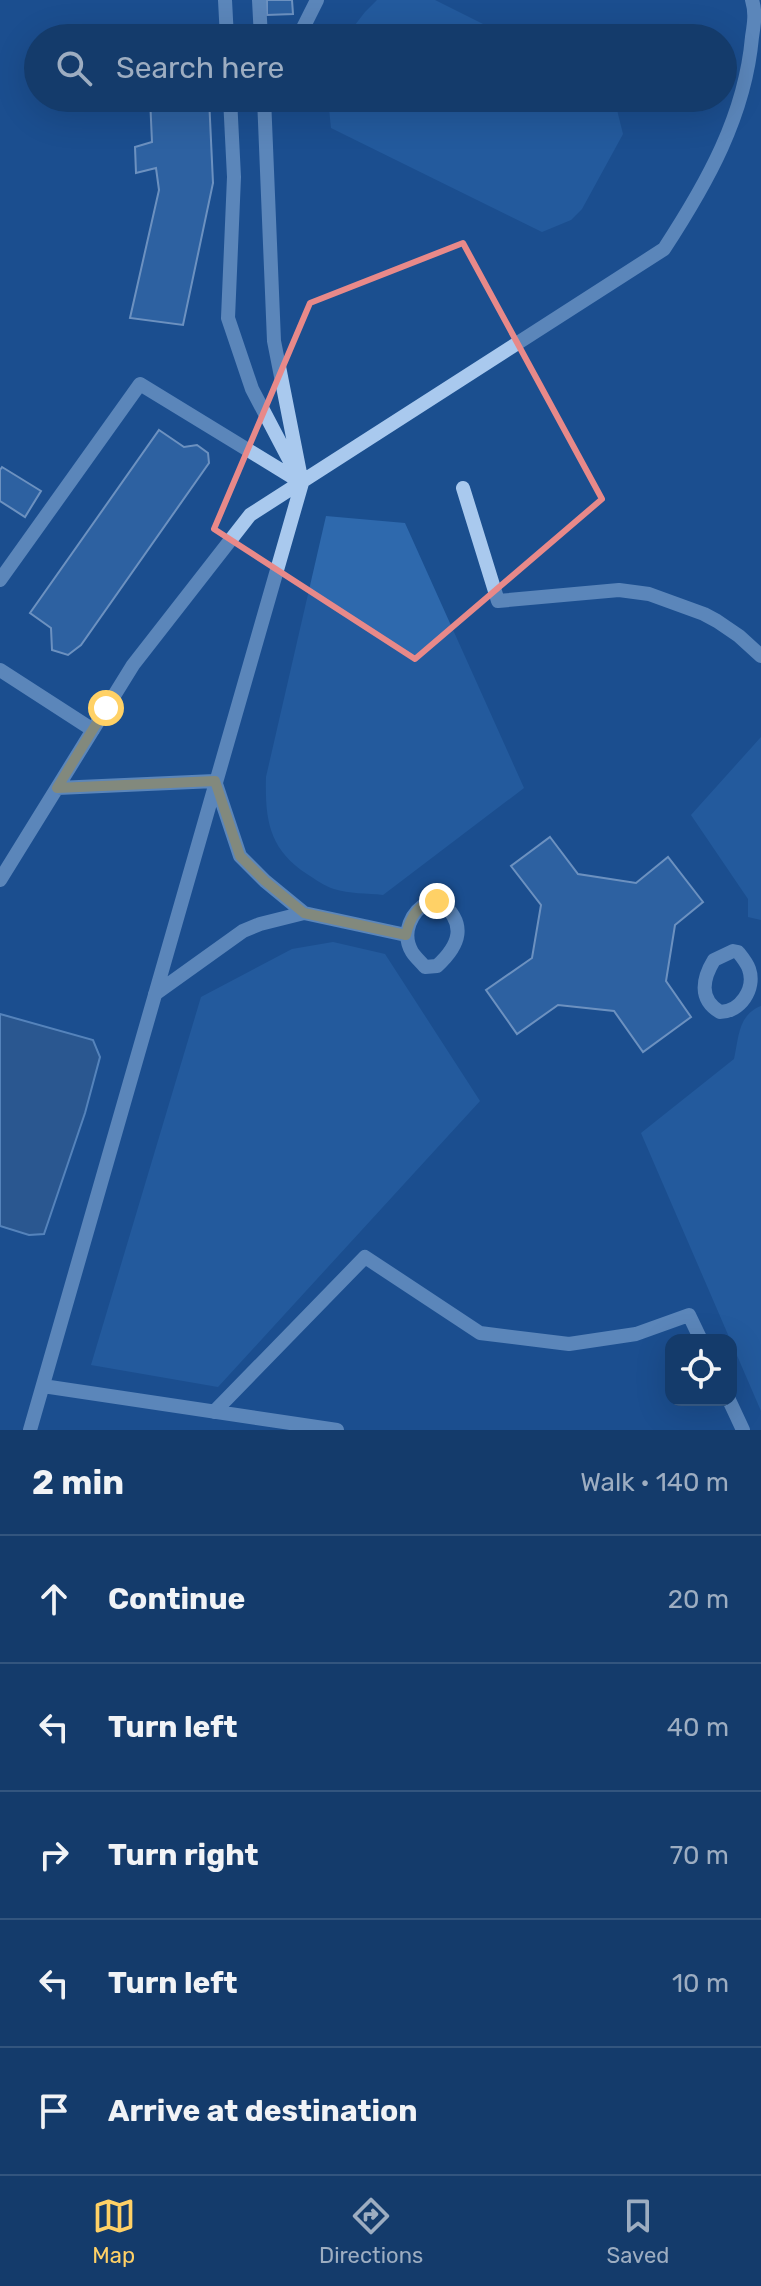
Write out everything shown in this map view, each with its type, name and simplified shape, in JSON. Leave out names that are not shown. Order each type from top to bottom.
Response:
[{"type":"lane","points":[[225,0],[226,24]]},
{"type":"lane","points":[[259,0],[260,24]]},
{"type":"lane","points":[[305,24],[317,0]]},
{"type":"lane","points":[[737,110],[751,54],[755,10],[752,0]]},
{"type":"lane","points":[[231,112],[234,177],[228,318],[252,389],[302,483]]},
{"type":"lane","points":[[30,1430],[302,483],[274,341],[265,112]]},
{"type":"lane","points":[[0,880],[133,665],[250,515],[664,249],[688,213],[729,134],[736,112]]},
{"type":"lane","points":[[0,580],[140,384],[302,483]]},
{"type":"lane","points":[[463,488],[498,601],[619,590],[649,594],[717,621],[761,656]]},
{"type":"lane","points":[[0,670],[93,730]]},
{"type":"lane","points":[[57,788],[215,781]]},
{"type":"lane","points":[[215,781],[240,856],[304,913]]},
{"type":"lane","points":[[429,902],[441,902],[454,915],[458,933],[450,955],[437,966],[425,967],[412,952],[406,935],[412,917],[429,902]]},
{"type":"lane","points":[[155,994],[243,931],[304,913],[406,935]]},
{"type":"lane","points":[[214,1412],[365,1257],[480,1333],[569,1344],[636,1334],[689,1315],[698,1334]]},
{"type":"lane","points":[[43,1386],[337,1430]]},
{"type":"lane","points":[[732,1406],[743,1430]]},
{"type":"highlighted area","points":[[463,243],[602,499],[415,659],[214,529],[310,303]]},
{"type":"shaded area","points":[[377,0],[435,0],[483,24],[356,24]]},
{"type":"shaded area","points":[[329,112],[618,112],[623,134],[582,209],[571,220],[542,232],[331,128]]},
{"type":"shaded area","points":[[326,516],[405,523],[524,788],[383,895],[340,891],[307,874],[277,844],[267,807],[266,777]]},
{"type":"shaded area","points":[[761,737],[761,920],[748,917],[748,899],[691,815]]},
{"type":"shaded area","points":[[333,942],[385,954],[480,1101],[218,1387],[91,1365],[201,997],[292,949]]},
{"type":"shaded area","points":[[761,1006],[761,1411],[737,1355],[737,1334],[728,1334],[641,1133],[734,1059],[744,1021]]},
{"type":"shaded area","points":[[0,1014],[93,1040],[100,1057],[85,1113],[44,1234],[29,1235],[0,1226]]},
{"type":"building","points":[[267,0],[292,0],[293,14],[267,15]]},
{"type":"building","points":[[151,112],[210,112],[213,183],[183,325],[130,318],[159,190],[156,168],[136,173],[135,147],[152,142]]},
{"type":"building","points":[[159,430],[184,447],[197,445],[208,453],[209,463],[81,645],[68,655],[52,650],[51,628],[30,613]]},
{"type":"building","points":[[2,467],[41,491],[25,517],[0,501]]},
{"type":"building","points":[[550,837],[578,874],[636,883],[668,857],[703,902],[675,925],[666,981],[691,1017],[643,1052],[614,1011],[558,1005],[517,1034],[486,990],[532,958],[541,905],[511,866]]},
{"type":"route","points":[[106,708],[57,788],[215,781],[240,856],[304,913],[406,935],[417,911],[423,905],[437,901]]}]
